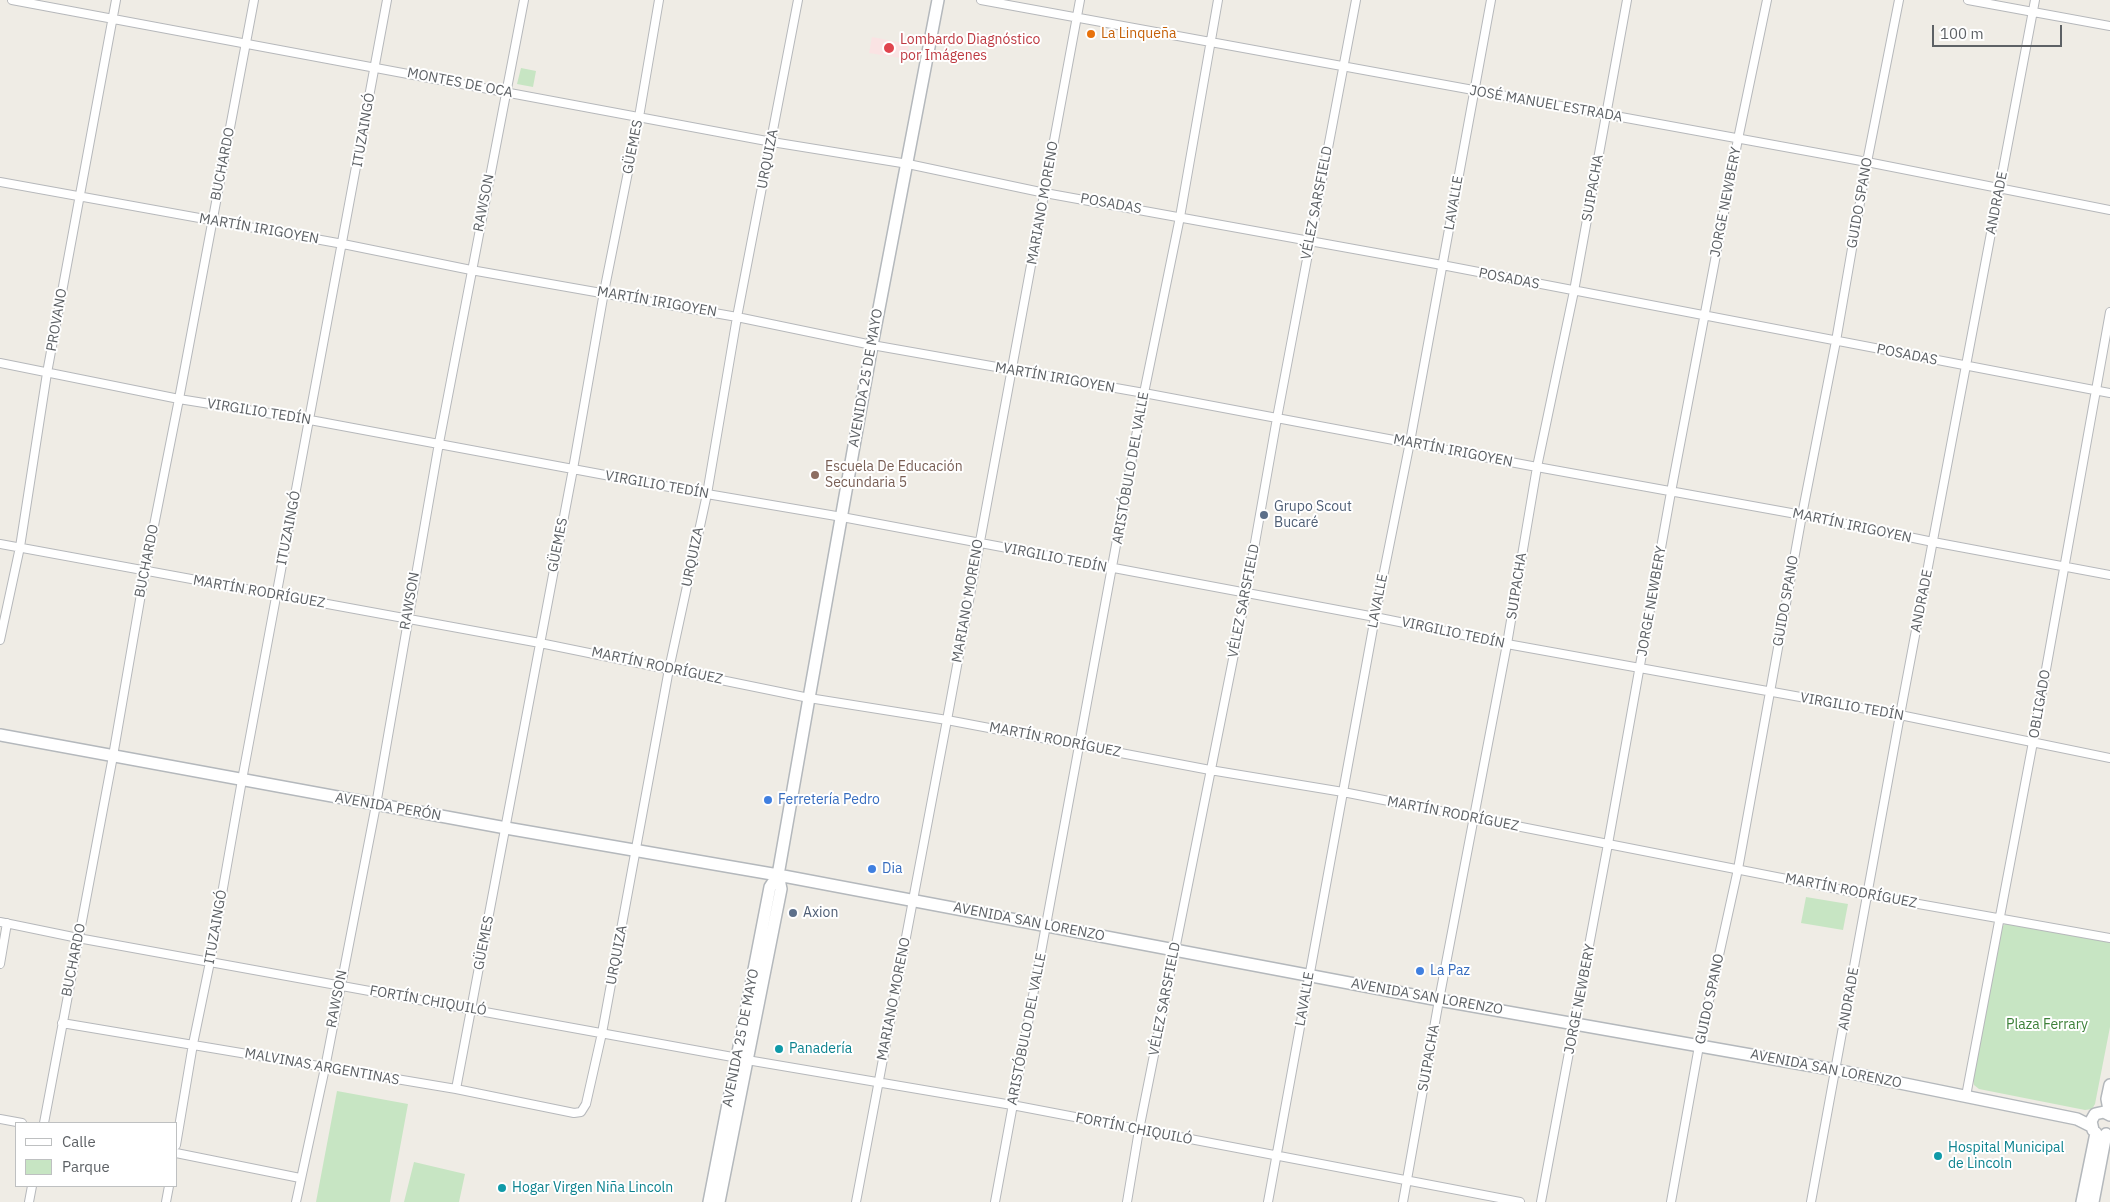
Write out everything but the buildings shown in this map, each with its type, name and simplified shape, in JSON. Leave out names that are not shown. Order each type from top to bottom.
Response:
[{"type":"main road","name":"AVENIDA 25 DE MAYO","points":[[709,1202],[781,889],[778,875],[809,698],[872,345],[938,0]]},
{"type":"main road","name":"AVENIDA PERÓN","points":[[0,735],[376,805],[778,875]]},
{"type":"main road","name":"AVENIDA SAN LORENZO","points":[[778,875],[1439,1000],[1836,1070],[2102,1123]]},
{"type":"main road","name":"AVENIDA 25 DE MAYO","points":[[719,1202],[743,1059]]},
{"type":"main road","points":[[2082,1202],[2110,1086]]},
{"type":"main road","points":[[2093,1202],[2102,1123]]},
{"type":"street","name":"MONTES DE OCA","points":[[12,0],[772,142],[908,164]]},
{"type":"street","name":"PROVANO","points":[[0,640],[20,547],[47,372],[116,0]]},
{"type":"street","name":"BUCHARDO","points":[[44,1122],[113,756],[145,572],[254,0]]},
{"type":"street","name":"ITUZAINGÓ","points":[[178,1132],[192,1044],[210,962],[276,595],[388,0]]},
{"type":"street","name":"RAWSON","points":[[296,1202],[325,1068],[376,805],[406,619],[471,270],[524,0]]},
{"type":"street","name":"GÜEMES","points":[[456,1090],[573,469],[604,292],[639,117],[659,0]]},
{"type":"street","name":"URQUIZA","points":[[581,1112],[586,1104],[602,1033],[670,669],[707,494],[737,317],[798,0]]},
{"type":"street","name":"JOSÉ MANUEL ESTRADA","points":[[982,0],[1867,162],[2110,210]]},
{"type":"street","name":"MARIANO MORENO","points":[[856,1202],[1080,0]]},
{"type":"street","name":"ARISTÓBULO DEL VALLE","points":[[995,1202],[1144,393],[1180,217],[1218,0]]},
{"type":"street","name":"VÉLEZ SARSFIELD","points":[[1127,1202],[1174,950],[1246,594],[1277,418],[1356,0]]},
{"type":"street","name":"LAVALLE","points":[[1268,1202],[1375,617],[1410,442],[1491,0]]},
{"type":"street","name":"SUIPACHA","points":[[1404,1202],[1439,1000],[1507,644],[1537,467],[1574,291],[1627,0]]},
{"type":"street","name":"JORGE NEWBERY","points":[[1541,1202],[1704,316],[1767,0]]},
{"type":"street","name":"GUIDO SPANO","points":[[1671,1202],[1699,1046],[1738,869],[1802,515],[1836,341],[1867,162],[1899,0]]},
{"type":"street","points":[[1968,0],[2110,26]]},
{"type":"street","name":"ANDRADE","points":[[1811,1202],[1900,715],[2035,0]]},
{"type":"street","name":"POSADAS","points":[[908,164],[1045,192],[2110,393]]},
{"type":"street","name":"MARTÍN IRIGOYEN","points":[[0,182],[79,198],[343,244],[471,270],[604,292],[872,345],[1144,393],[1802,515],[2110,575]]},
{"type":"street","name":"OBLIGADO","points":[[1966,1096],[2033,742],[2110,312]]},
{"type":"street","name":"VIRGILIO TEDÍN","points":[[0,363],[179,399],[439,443],[1375,617],[1507,644],[1770,693],[1900,715],[2110,758]]},
{"type":"street","name":"MARTÍN RODRÍGUEZ","points":[[0,544],[145,572],[540,642],[809,698],[947,720],[1210,770],[1343,792],[1868,895],[2110,938]]},
{"type":"street","points":[[0,964],[4,923]]},
{"type":"street","name":"FORTÍN CHIQUILÓ","points":[[4,923],[743,1059],[1012,1105],[1520,1202]]},
{"type":"street","name":"MALVINAS ARGENTINAS","points":[[62,1023],[456,1090],[574,1113],[581,1112]]},
{"type":"street","points":[[0,1119],[16,1122]]},
{"type":"street","points":[[178,1153],[300,1178]]},
{"type":"street","points":[[29,1202],[32,1187]]},
{"type":"street","points":[[166,1202],[169,1187]]},
{"type":"shaded area","name":"Lombardo Diagnóstico por Imágenes","points":[[872,37],[909,44],[907,59],[869,53]]},
{"type":"green space","points":[[521,68],[536,71],[533,87],[517,84]]},
{"type":"green space","points":[[1806,897],[1848,904],[1843,930],[1801,923]]},
{"type":"green space","name":"Plaza Ferrary","points":[[2007,923],[2110,941],[2110,1027],[2095,1104],[2092,1109],[2085,1110],[1979,1089],[1974,1085],[1973,1078],[2001,927]]},
{"type":"green space","points":[[337,1091],[408,1104],[390,1202],[316,1202]]},
{"type":"green space","points":[[414,1162],[465,1174],[459,1202],[404,1202]]},
{"type":"place","name":"La Linqueña","points":[[1091,34]]},
{"type":"place","name":"Lombardo Diagnóstico por Imágenes","points":[[889,48]]},
{"type":"place","name":"Escuela De Educación Secundaria 5","points":[[815,475]]},
{"type":"place","name":"Grupo Scout Bucaré","points":[[1264,515]]},
{"type":"place","name":"Ferretería Pedro","points":[[768,800]]},
{"type":"place","name":"Dia","points":[[872,869]]},
{"type":"place","name":"Axion","points":[[793,913]]},
{"type":"place","name":"La Paz","points":[[1420,971]]},
{"type":"place","name":"Panadería","points":[[779,1049]]},
{"type":"place","name":"Hospital Municipal de Lincoln","points":[[1938,1156]]},
{"type":"place","name":"Hogar Virgen Niña Lincoln","points":[[502,1188]]}]
